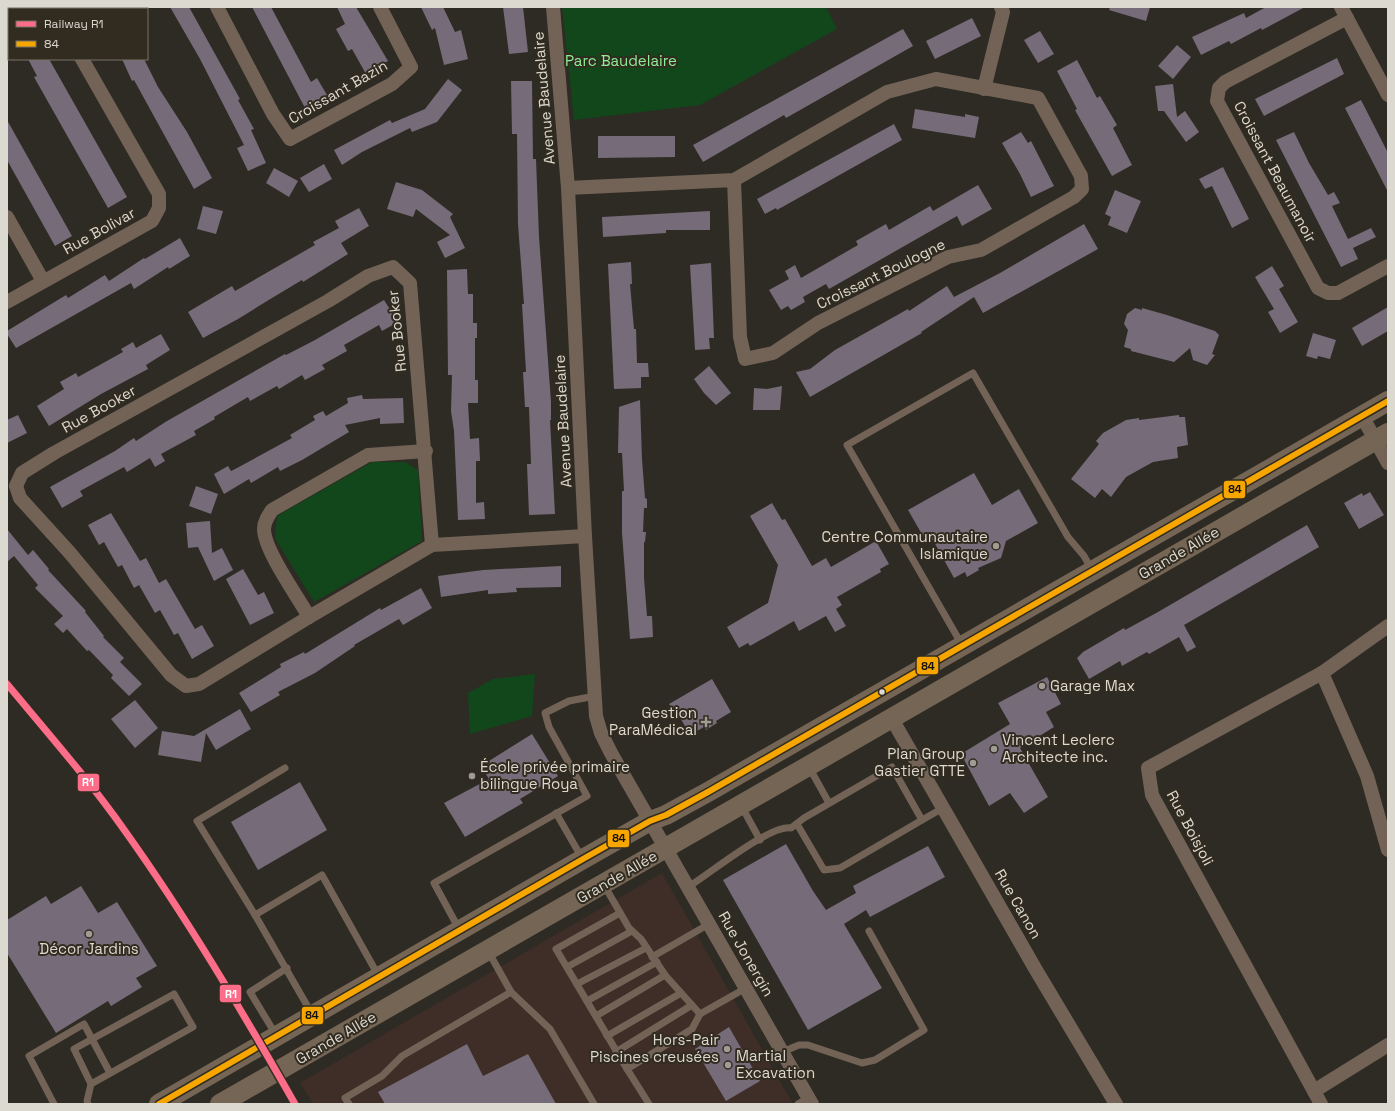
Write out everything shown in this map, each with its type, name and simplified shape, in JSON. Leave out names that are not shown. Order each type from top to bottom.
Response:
[{"type":"main road","name":"Grande Allée","points":[[159,1104],[380,978],[650,820],[666,815],[692,801],[1388,401]]},
{"type":"main road","name":"Grande Allée","points":[[220,1104],[604,885],[1382,437]]},
{"type":"street","name":"Croissant Bazin","points":[[217,7],[273,114],[290,139],[392,84],[411,66],[380,7]]},
{"type":"street","name":"Avenue Baudelaire","points":[[553,7],[568,188],[585,536],[596,716],[604,740],[650,820]]},
{"type":"street","points":[[984,89],[1003,12],[1001,7]]},
{"type":"street","name":"Croissant Beaumanoir","points":[[1388,95],[1344,12],[1225,82],[1219,88],[1217,101],[1318,288],[1328,293],[1338,293],[1388,266]]},
{"type":"street","name":"Rue Bolivar","points":[[7,302],[152,221],[159,208],[159,194],[83,60]]},
{"type":"street","name":"Croissant Boulogne","points":[[568,188],[734,180],[887,92],[936,80],[1038,98],[1081,176],[1082,189],[1074,197],[981,250],[948,257],[818,324],[772,353],[745,359],[740,337],[734,180]]},
{"type":"street","points":[[7,217],[43,281]]},
{"type":"street","name":"Rue Booker","points":[[432,545],[426,451],[410,283],[393,267],[368,276],[328,301],[54,453],[22,473],[16,486],[20,498],[74,558],[171,675],[186,686],[199,684],[309,616],[432,545],[585,536]]},
{"type":"street","points":[[1362,416],[1382,437],[1388,463]]},
{"type":"street","points":[[309,616],[268,546],[264,530],[265,520],[272,510],[368,455],[426,451]]},
{"type":"street","name":"Rue Boisjoli","points":[[1321,1104],[1152,796],[1148,768],[1322,673],[1388,626]]},
{"type":"street","points":[[1322,673],[1367,776],[1388,850]]},
{"type":"street","name":"Rue Canon","points":[[892,719],[1116,1104]]},
{"type":"street","name":"Rue Jonergin","points":[[650,820],[782,1052],[806,1102]]},
{"type":"street","points":[[1314,1091],[1388,1045]]},
{"type":"lane","points":[[963,645],[847,445],[973,372],[1068,537],[1084,556],[1092,570]]},
{"type":"lane","points":[[460,931],[434,883],[587,796],[549,727],[545,713],[569,702],[594,696]]},
{"type":"lane","points":[[809,766],[829,803]]},
{"type":"lane","points":[[688,887],[709,875],[717,866],[760,840],[784,827],[791,828],[829,803],[892,767],[922,820]]},
{"type":"lane","points":[[285,768],[196,821],[287,968],[313,1016]]},
{"type":"lane","points":[[741,805],[760,840]]},
{"type":"lane","points":[[797,824],[824,870],[840,868],[943,808]]},
{"type":"lane","points":[[556,813],[583,859]]},
{"type":"lane","points":[[255,915],[322,875],[380,978]]},
{"type":"lane","points":[[604,885],[620,914],[632,931],[665,975],[700,1014]]},
{"type":"lane","points":[[620,914],[556,950],[616,1052],[649,1104]]},
{"type":"lane","points":[[587,1001],[709,924]]},
{"type":"lane","points":[[567,968],[632,931]]},
{"type":"lane","points":[[782,1052],[800,1045],[808,1045],[862,1063],[876,1060],[924,1030],[869,931]]},
{"type":"lane","points":[[577,984],[646,948]]},
{"type":"lane","points":[[488,951],[511,992],[550,1029],[594,1104]]},
{"type":"lane","points":[[277,1037],[250,992],[287,968]]},
{"type":"lane","points":[[596,1016],[665,975]]},
{"type":"lane","points":[[627,1070],[692,1029],[700,1014],[746,988]]},
{"type":"lane","points":[[349,1104],[345,1098],[382,1076],[402,1056],[511,992]]},
{"type":"lane","points":[[607,1036],[681,993]]},
{"type":"lane","points":[[86,1103],[91,1084],[74,1049],[174,994],[193,1027],[91,1084]]},
{"type":"lane","points":[[616,1052],[692,1005]]},
{"type":"lane","points":[[54,1104],[29,1056],[84,1024],[110,1073]]},
{"type":"shaded area","points":[[662,873],[793,1104],[313,1104],[300,1083]]},
{"type":"green space","name":"Parc Baudelaire","points":[[562,7],[826,7],[837,29],[700,105],[574,120]]},
{"type":"green space","points":[[372,462],[405,462],[418,470],[422,541],[314,602],[275,538],[277,516]]},
{"type":"green space","points":[[535,674],[532,716],[470,734],[468,693],[493,679]]},
{"type":"building","points":[[170,7],[189,7],[240,99],[238,100],[254,129],[251,130],[266,163],[248,171],[237,148],[244,145],[200,59]]},
{"type":"building","points":[[252,7],[271,7],[311,82],[317,78],[327,95],[305,108]]},
{"type":"building","points":[[337,7],[356,7],[388,61],[366,74],[352,49],[348,51],[336,29],[345,24]]},
{"type":"building","points":[[421,7],[443,7],[455,32],[461,30],[468,59],[444,65],[435,28],[432,30]]},
{"type":"building","points":[[503,7],[523,7],[528,52],[509,54]]},
{"type":"building","points":[[1110,7],[1150,7],[1146,21],[1109,10]]},
{"type":"building","points":[[1266,7],[1305,7],[1262,30],[1261,28],[1231,44],[1229,41],[1201,55],[1192,37],[1244,13],[1246,18]]},
{"type":"building","points":[[972,18],[981,36],[935,59],[926,41]]},
{"type":"building","points":[[903,29],[913,46],[786,118],[784,115],[703,162],[693,145]]},
{"type":"building","points":[[1040,31],[1054,54],[1038,63],[1024,40]]},
{"type":"building","points":[[1177,45],[1191,57],[1173,79],[1158,66]]},
{"type":"building","points":[[1337,58],[1344,74],[1264,116],[1255,99]]},
{"type":"building","points":[[29,60],[50,60],[127,197],[108,208],[34,77],[37,76]]},
{"type":"building","points":[[122,60],[144,60],[158,87],[187,132],[212,178],[194,189],[134,80],[132,81]]},
{"type":"building","points":[[1077,60],[1097,98],[1100,96],[1117,125],[1113,128],[1132,165],[1112,176],[1075,110],[1077,109],[1057,71]]},
{"type":"building","points":[[448,79],[462,90],[437,122],[412,132],[410,128],[362,152],[342,165],[334,150],[390,120],[392,123],[425,109]]},
{"type":"building","points":[[511,81],[532,81],[533,159],[536,159],[539,237],[551,402],[550,420],[555,514],[529,515],[527,464],[531,464],[529,407],[525,407],[523,372],[526,372],[522,304],[524,304],[518,224],[517,134],[512,134]]},
{"type":"building","points":[[1173,84],[1177,117],[1185,111],[1199,132],[1186,142],[1164,111],[1158,111],[1155,86]]},
{"type":"building","points":[[1361,100],[1388,153],[1388,192],[1345,108]]},
{"type":"building","points":[[915,109],[965,117],[965,114],[979,117],[975,138],[912,128]]},
{"type":"building","points":[[7,120],[72,236],[55,246],[7,160]]},
{"type":"building","points":[[894,124],[902,140],[777,210],[776,208],[765,214],[757,199]]},
{"type":"building","points":[[1021,132],[1028,143],[1031,141],[1054,186],[1031,197],[1002,143]]},
{"type":"building","points":[[1294,132],[1309,163],[1328,195],[1334,192],[1340,203],[1332,206],[1348,239],[1371,228],[1376,237],[1353,248],[1358,259],[1341,267],[1276,140]]},
{"type":"building","points":[[598,136],[675,136],[675,157],[598,158]]},
{"type":"building","points":[[324,164],[332,179],[309,192],[300,178]]},
{"type":"building","points":[[1223,167],[1249,219],[1232,228],[1212,186],[1205,189],[1199,179]]},
{"type":"building","points":[[274,168],[298,181],[289,197],[266,183]]},
{"type":"building","points":[[396,182],[422,190],[453,214],[450,217],[465,248],[445,258],[437,242],[450,235],[416,209],[413,217],[387,209]]},
{"type":"building","points":[[978,185],[992,209],[962,226],[957,216],[829,289],[826,284],[803,297],[805,302],[791,310],[788,306],[781,310],[769,290],[789,279],[785,271],[795,265],[801,278],[858,245],[856,241],[886,224],[889,230],[930,206],[933,211]]},
{"type":"building","points":[[1115,190],[1141,201],[1127,233],[1108,225],[1111,217],[1105,214]]},
{"type":"building","points":[[203,206],[223,211],[216,234],[197,229]]},
{"type":"building","points":[[359,208],[369,226],[341,243],[348,254],[303,282],[302,280],[238,319],[203,338],[188,312],[232,286],[235,291],[315,245],[313,242],[339,228],[335,221]]},
{"type":"building","points":[[710,211],[710,230],[666,230],[666,233],[603,237],[602,217]]},
{"type":"building","points":[[1084,224],[1098,249],[983,313],[974,297],[921,332],[922,333],[810,397],[796,372],[810,369],[835,350],[908,309],[909,311],[947,286],[954,297],[1000,273]]},
{"type":"building","points":[[180,238],[190,256],[169,269],[168,267],[134,289],[131,283],[16,348],[7,334],[7,331],[66,295],[68,298],[105,275],[109,281],[144,258],[145,259]]},
{"type":"building","points":[[631,262],[632,284],[630,284],[634,329],[636,329],[637,363],[648,363],[649,377],[641,377],[641,388],[614,389],[608,264]]},
{"type":"building","points":[[711,263],[714,338],[709,338],[710,349],[695,350],[690,265]]},
{"type":"building","points":[[1272,266],[1284,286],[1279,289],[1298,322],[1280,333],[1268,312],[1274,309],[1255,277]]},
{"type":"building","points":[[467,269],[468,294],[473,294],[473,323],[477,323],[477,338],[475,338],[475,380],[478,380],[478,403],[468,403],[470,439],[479,438],[480,461],[476,461],[476,503],[484,502],[485,519],[458,520],[454,431],[451,411],[452,375],[448,375],[447,270]]},
{"type":"building","points":[[384,300],[398,322],[382,331],[379,325],[344,345],[347,351],[322,365],[325,369],[305,380],[302,375],[279,389],[277,386],[250,401],[248,397],[214,417],[215,419],[194,431],[196,435],[161,454],[165,461],[155,467],[150,458],[127,472],[124,467],[80,491],[83,496],[62,508],[50,487],[115,451],[134,438],[136,441],[167,421],[285,354],[286,355],[315,340]]},
{"type":"building","points":[[1388,307],[1388,331],[1362,346],[1352,328]]},
{"type":"building","points":[[1135,308],[1142,310],[1142,308],[1167,315],[1215,331],[1219,335],[1212,354],[1215,355],[1207,365],[1193,360],[1190,348],[1174,362],[1131,351],[1131,349],[1124,347],[1128,330],[1124,324],[1127,314]]},
{"type":"building","points":[[1313,333],[1336,340],[1330,359],[1318,356],[1317,359],[1306,356]]},
{"type":"building","points":[[161,334],[170,350],[146,365],[148,369],[101,394],[49,426],[37,406],[64,389],[60,382],[76,373],[78,377],[123,352],[121,349],[133,342],[136,348]]},
{"type":"building","points":[[709,366],[731,393],[716,405],[704,393],[694,379]]},
{"type":"building","points":[[782,386],[780,410],[753,410],[754,388],[767,389]]},
{"type":"building","points":[[362,395],[363,399],[403,398],[404,423],[380,424],[380,418],[345,425],[349,432],[302,460],[280,471],[278,467],[251,483],[249,479],[224,494],[214,474],[228,466],[231,471],[237,468],[292,438],[290,435],[315,420],[313,416],[323,411],[326,416],[348,403],[347,398]]},
{"type":"building","points":[[640,400],[642,459],[645,498],[647,499],[647,508],[644,508],[643,532],[646,532],[644,542],[644,578],[647,616],[652,616],[653,637],[630,639],[622,533],[622,491],[624,491],[622,453],[618,453],[619,407]]},
{"type":"building","points":[[18,415],[27,433],[7,443],[7,420]]},
{"type":"building","points":[[1179,415],[1179,417],[1185,417],[1188,445],[1177,447],[1178,458],[1153,462],[1126,477],[1111,497],[1102,489],[1095,498],[1071,479],[1099,444],[1096,441],[1103,433],[1126,420],[1139,418],[1139,420]]},
{"type":"building","points":[[974,473],[992,505],[1019,489],[1038,523],[1006,541],[1001,558],[978,568],[979,570],[967,577],[965,572],[954,578],[933,540],[927,543],[908,510]]},
{"type":"building","points":[[196,486],[218,494],[211,514],[189,506]]},
{"type":"building","points":[[1370,492],[1384,515],[1359,529],[1344,503],[1362,493],[1363,496]]},
{"type":"building","points":[[772,503],[782,520],[785,519],[812,566],[826,558],[831,567],[876,541],[889,564],[880,569],[881,572],[837,597],[842,605],[836,609],[846,626],[835,632],[826,616],[799,631],[794,621],[750,646],[748,643],[739,648],[727,627],[768,603],[778,565],[750,516]]},
{"type":"building","points":[[111,513],[140,561],[146,558],[159,583],[166,579],[195,629],[202,625],[214,646],[192,659],[178,633],[174,635],[160,610],[155,613],[139,585],[134,588],[122,565],[118,567],[104,542],[99,545],[88,525]]},
{"type":"building","points":[[210,521],[212,553],[222,548],[233,570],[214,581],[198,547],[188,548],[186,523]]},
{"type":"building","points":[[1307,525],[1319,547],[1184,625],[1196,647],[1187,652],[1179,637],[1149,654],[1147,652],[1122,666],[1120,661],[1089,679],[1077,658],[1083,652],[1124,628],[1125,630],[1158,612]]},
{"type":"building","points":[[7,529],[28,555],[33,550],[49,569],[48,570],[86,611],[85,612],[104,636],[103,637],[124,658],[120,662],[142,684],[129,696],[111,678],[113,675],[89,650],[87,651],[67,629],[63,633],[54,624],[63,616],[35,588],[38,585],[14,556],[7,562]]},
{"type":"building","points":[[561,566],[561,587],[516,588],[517,592],[488,594],[488,590],[441,597],[438,576],[483,570]]},
{"type":"building","points":[[243,569],[258,595],[264,592],[274,613],[250,625],[226,579]]},
{"type":"building","points":[[421,588],[432,608],[403,625],[399,619],[354,645],[355,646],[315,673],[278,692],[280,695],[251,712],[239,693],[281,667],[280,664],[304,652],[305,654],[380,608],[381,610]]},
{"type":"building","points":[[1047,677],[1061,704],[1046,712],[1054,727],[1020,748],[1048,797],[1024,813],[1010,793],[989,806],[961,754],[1010,724],[998,703]]},
{"type":"building","points":[[712,679],[731,712],[716,721],[717,723],[706,730],[704,727],[690,735],[677,712],[675,713],[669,704]]},
{"type":"building","points":[[135,700],[158,728],[135,748],[111,719]]},
{"type":"building","points":[[240,709],[251,729],[216,750],[206,733],[201,762],[158,755],[162,731],[194,736]]},
{"type":"building","points":[[532,734],[558,776],[520,799],[523,803],[465,837],[444,803],[489,779],[481,766]]},
{"type":"building","points":[[300,782],[327,830],[258,870],[231,822]]},
{"type":"building","points":[[786,844],[813,891],[826,910],[856,893],[853,886],[928,846],[945,877],[870,917],[866,910],[844,924],[882,988],[808,1030],[723,880]]},
{"type":"building","points":[[81,886],[98,913],[117,902],[157,966],[136,978],[142,987],[111,1006],[108,1001],[56,1033],[7,953],[7,920],[46,896],[51,904]]},
{"type":"building","name":"Martial Excavation","points":[[729,1027],[760,1081],[726,1101],[695,1049]]},
{"type":"building","points":[[467,1044],[483,1076],[528,1054],[556,1104],[385,1104],[378,1092]]},
{"type":"rail line","name":"R1","points":[[7,684],[97,793],[148,864],[213,965],[295,1104]]},
{"type":"transit line","name":"84","points":[[159,1104],[583,859],[650,821],[666,815],[708,792],[1388,401]]},
{"type":"place","name":"Centre Communautaire Islamique","points":[[996,546]]},
{"type":"place","name":"Garage Max","points":[[1042,686]]},
{"type":"place","name":"Gestion ParaMédical","points":[[706,722]]},
{"type":"place","name":"Vincent Leclerc Architecte inc.","points":[[994,749]]},
{"type":"place","name":"Plan Group Gastier GTTE","points":[[973,763]]},
{"type":"place","name":"École privée primaire bilingue Roya","points":[[472,776]]},
{"type":"place","name":"Décor Jardins","points":[[89,934]]},
{"type":"place","name":"Hors-Pair Piscines creusées","points":[[727,1049]]},
{"type":"place","name":"Martial Excavation","points":[[728,1065]]}]
